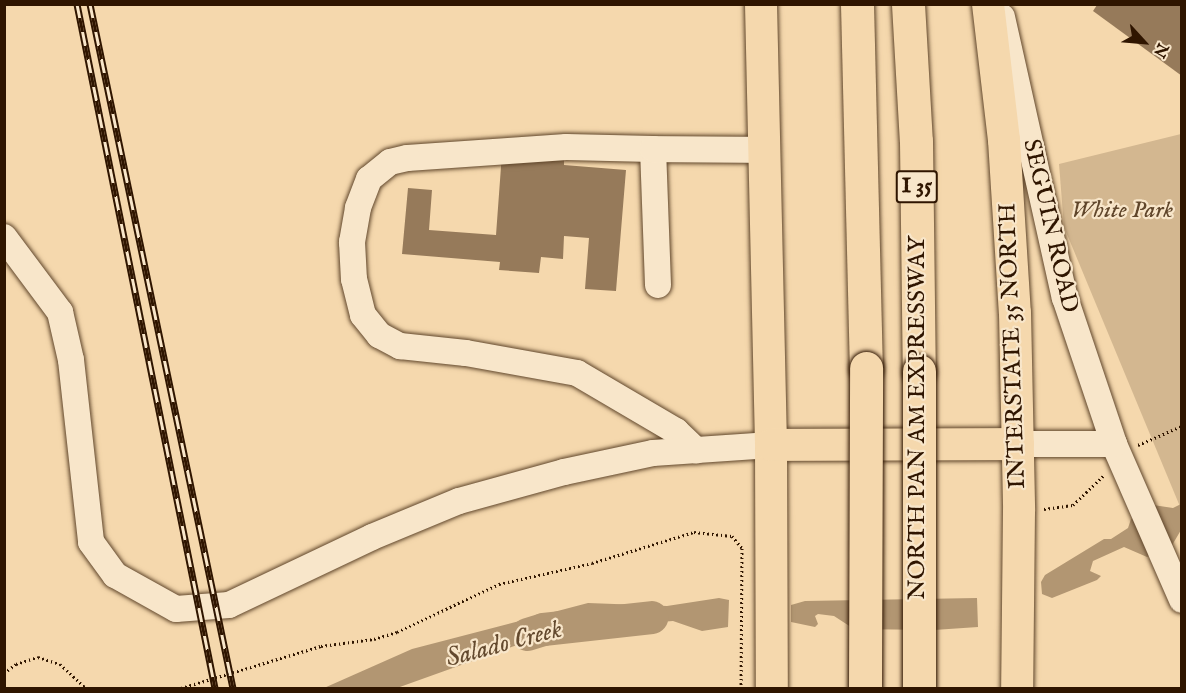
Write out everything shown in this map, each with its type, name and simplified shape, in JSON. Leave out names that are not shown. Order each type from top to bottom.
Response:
[{"type":"highway","points":[[852,4],[859,39]]},
{"type":"highway","name":"I 35","points":[[857,4],[866,368],[865,688]]},
{"type":"highway","name":"NORTH PAN AM EXPRESSWAY","points":[[908,4],[916,141],[919,688]]},
{"type":"main road","points":[[761,4],[771,445],[772,688]]},
{"type":"main road","name":"INTERSTATE 35 NORTH","points":[[988,4],[1004,140],[1016,313],[1017,688]]},
{"type":"main road","points":[[771,445],[1018,444]]},
{"type":"street","name":"SEGUIN ROAD","points":[[999,4],[1065,298],[1119,454],[1182,600]]},
{"type":"street","points":[[696,450],[676,431],[577,373],[477,355],[400,346],[379,335],[363,315],[354,279],[352,242],[358,208],[369,179],[390,162],[407,158],[566,147],[764,150]]},
{"type":"street","points":[[653,149],[658,285]]},
{"type":"street","points":[[4,237],[60,312],[72,360],[91,542],[115,575],[176,609],[229,605],[372,537],[459,501],[564,472],[653,453],[771,445]]},
{"type":"street","points":[[1018,444],[1119,454]]},
{"type":"path","points":[[1043,509],[1072,505],[1119,454],[1182,426]]},
{"type":"path","points":[[181,688],[321,646],[374,639],[397,632],[498,584],[592,563],[694,532],[732,536],[742,548],[741,688]]},
{"type":"path","points":[[4,673],[16,664],[38,657],[60,664],[86,688]]},
{"type":"green space","name":"White Park","points":[[1181,134],[1181,509],[1064,227],[1059,164]]},
{"type":"water","points":[[1181,504],[1181,530],[1171,547],[1147,557],[1124,547],[1093,561],[1090,571],[1101,576],[1097,580],[1052,598],[1042,594],[1041,582],[1045,575],[1104,539],[1111,539],[1128,528],[1131,519],[1153,505],[1173,508]]},
{"type":"water","points":[[719,598],[729,600],[728,627],[702,631],[673,621],[621,625],[592,618],[397,688],[324,688],[412,649],[588,603],[667,606]]},
{"type":"water","points":[[977,598],[978,627],[934,630],[854,629],[834,616],[818,614],[815,616],[818,624],[815,627],[791,622],[791,605],[805,601]]},
{"type":"building","points":[[1097,5],[1182,5],[1182,76],[1093,11]]},
{"type":"building","points":[[502,153],[564,158],[564,165],[626,170],[616,291],[585,289],[589,238],[564,236],[563,259],[541,257],[539,273],[499,270],[500,262],[402,254],[408,188],[432,190],[429,230],[496,235]]},
{"type":"waterway","name":"Salado Creek","points":[[527,634],[543,629],[651,617]]},
{"type":"railway","points":[[77,4],[215,688]]},
{"type":"railway","points":[[90,4],[233,688]]}]
